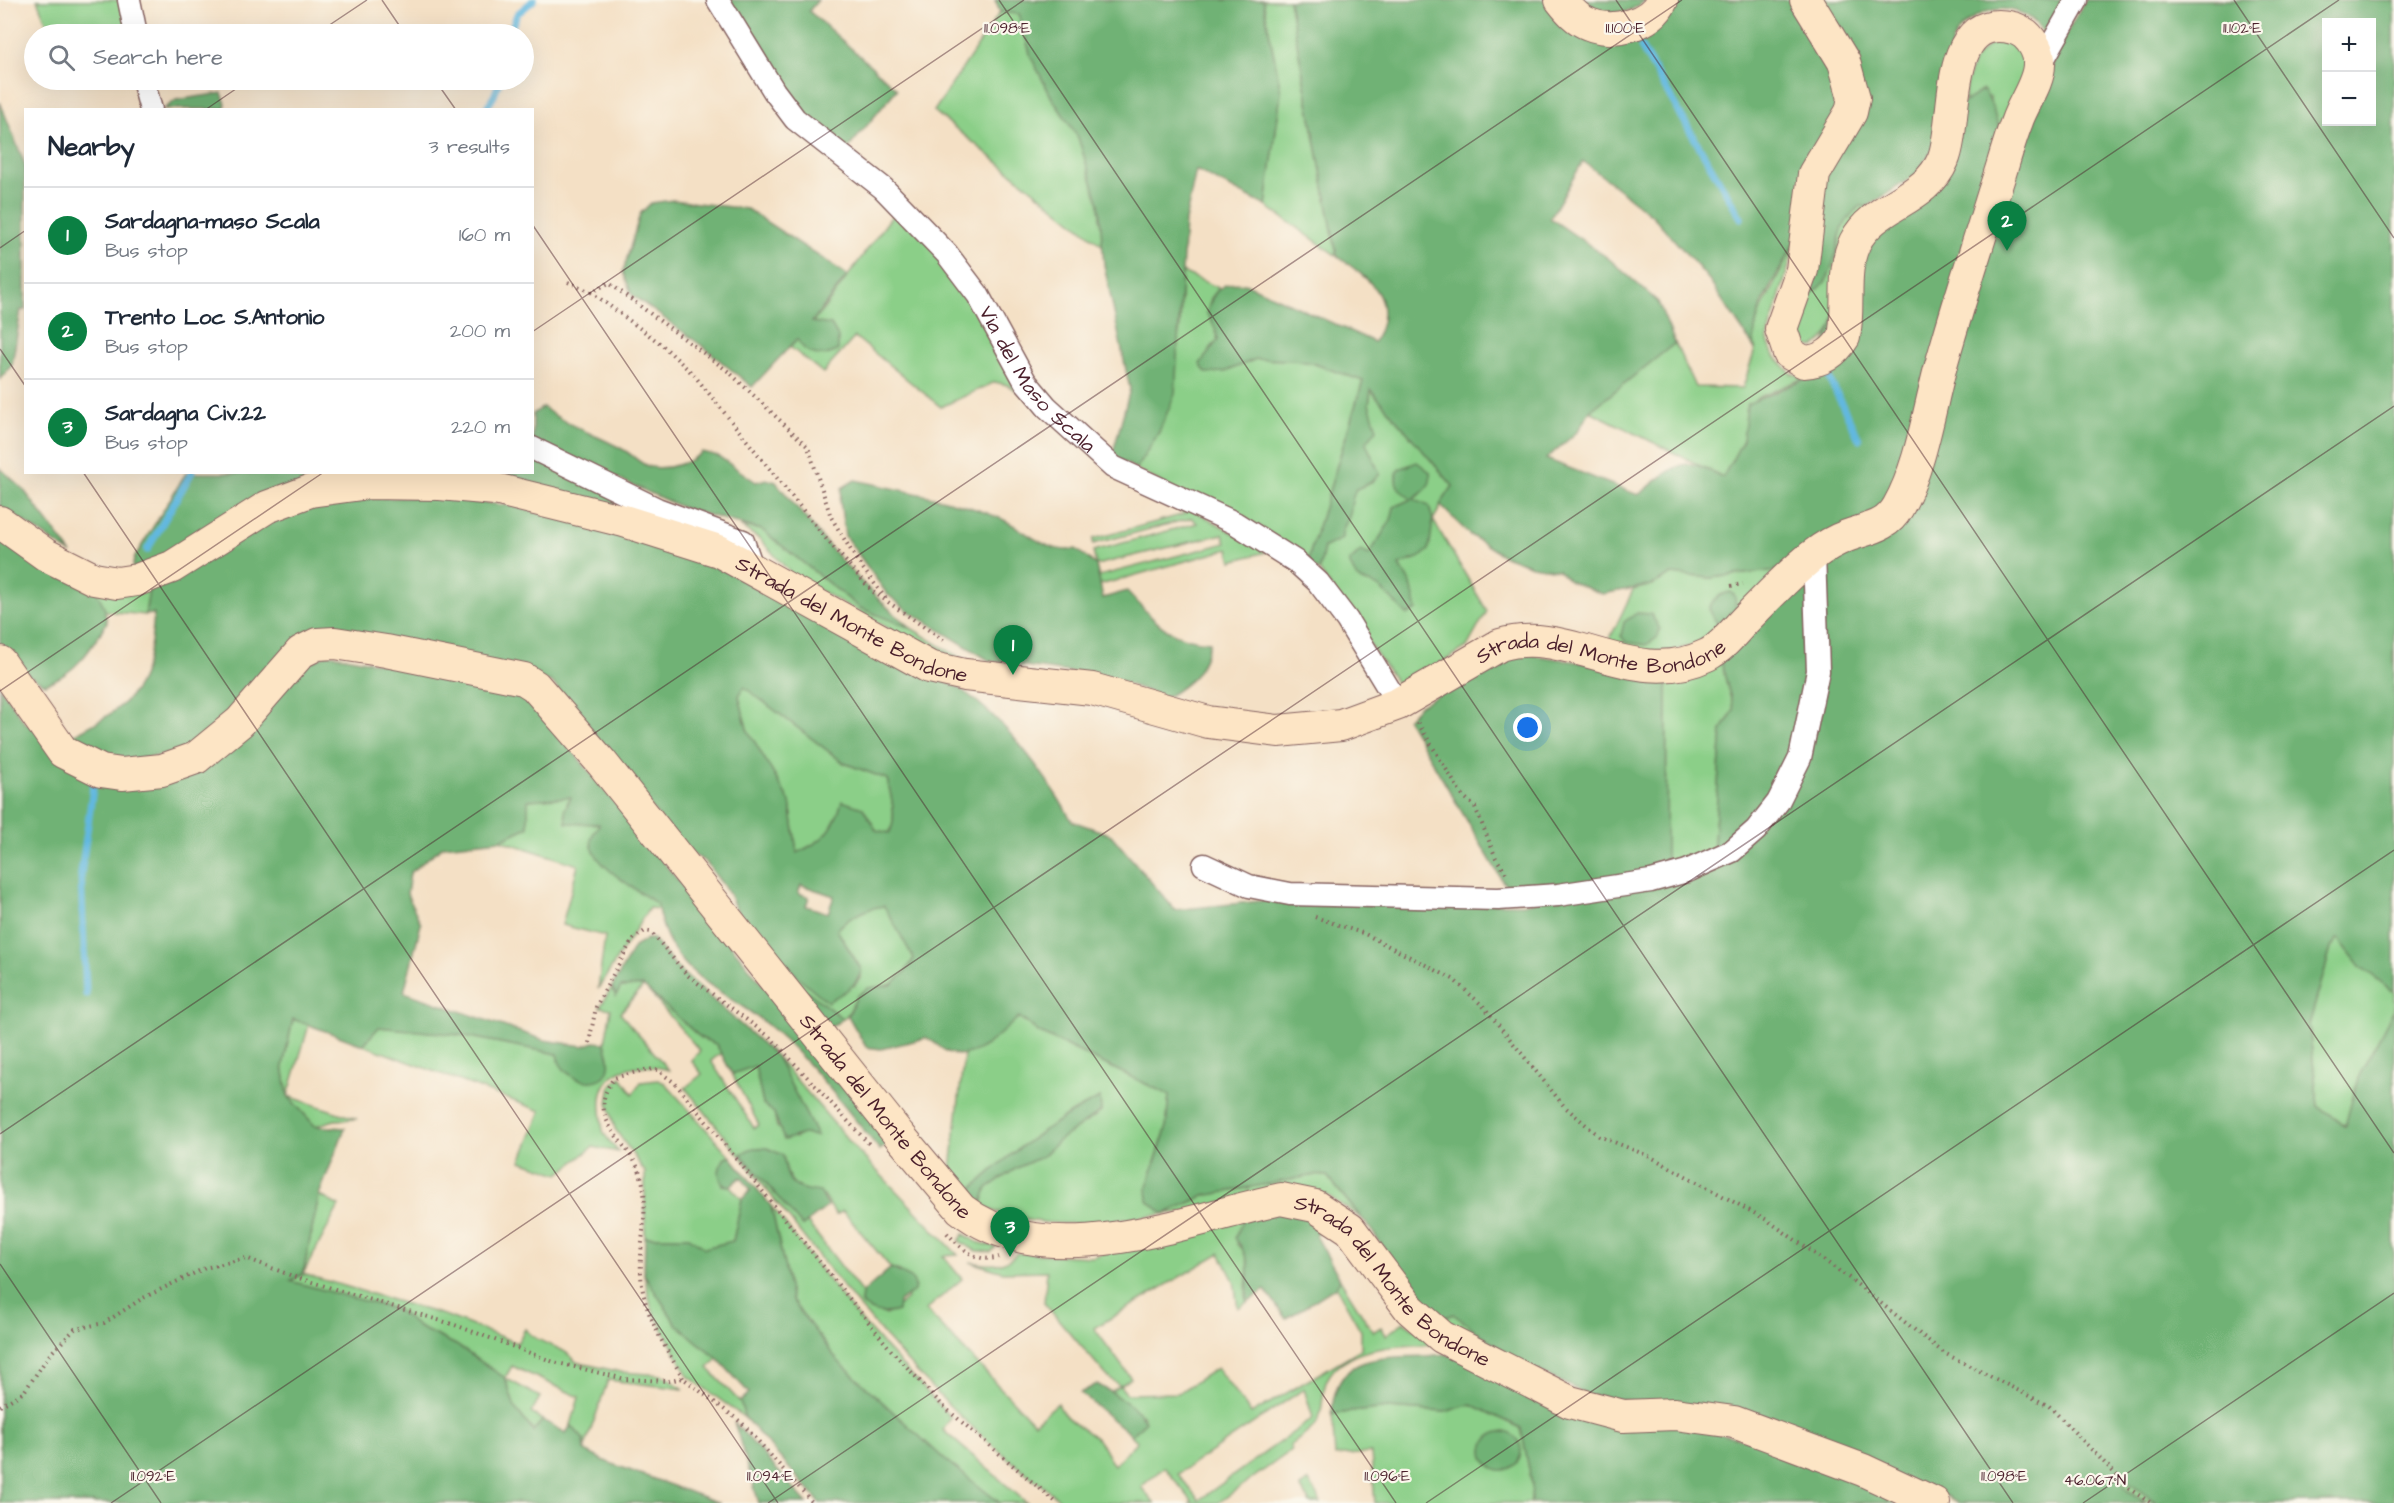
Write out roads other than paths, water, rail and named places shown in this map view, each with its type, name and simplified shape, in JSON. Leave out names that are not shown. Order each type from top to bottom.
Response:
[{"type":"street","points":[[129,0],[134,24]]},
{"type":"street","name":"Via del Maso Scala","points":[[718,0],[774,91],[795,119],[883,188],[954,263],[978,295],[1025,381],[1047,407],[1113,467],[1235,523],[1295,561],[1318,582],[1347,620],[1398,704]]},
{"type":"street","points":[[1561,0],[1586,23],[1608,28],[1638,22],[1651,14],[1662,0]]},
{"type":"street","points":[[1806,0],[1844,62],[1854,98],[1851,112],[1814,174],[1803,270],[1781,329],[1789,353],[1804,362],[1829,355],[1838,347],[1844,336],[1849,257],[1856,239],[1874,219],[1922,189],[1942,162],[1953,118],[1954,80],[1972,38],[1980,31],[1994,26],[2011,27],[2022,31],[2037,49],[2040,64]]},
{"type":"street","points":[[2040,64],[2077,0]]},
{"type":"street","name":"Strada del Monte Bondone","points":[[0,522],[46,555],[94,579],[117,583],[145,578],[172,567],[267,507],[289,497],[347,485],[440,484],[495,489],[624,521],[719,551],[752,567],[900,654],[929,668],[966,675],[1092,689],[1208,722],[1278,731],[1341,725],[1398,704],[1500,645],[1517,640],[1561,644],[1625,663],[1671,665],[1694,659],[1719,647],[1814,554],[1846,536],[1886,523],[1898,508],[1917,456],[1944,354],[2017,120],[2040,64]]},
{"type":"street","points":[[147,90],[151,108]]},
{"type":"street","points":[[534,448],[657,508],[743,541],[752,567]]},
{"type":"street","points":[[1204,865],[1249,886],[1290,894],[1522,898],[1611,888],[1687,871],[1732,851],[1756,830],[1778,802],[1800,758],[1818,670],[1814,554]]},
{"type":"street","name":"Strada del Monte Bondone","points":[[0,662],[63,752],[101,771],[122,774],[162,770],[196,758],[240,722],[301,652],[316,644],[335,643],[386,651],[524,679],[535,686],[602,763],[899,1135],[961,1209],[984,1223],[1009,1233],[1048,1241],[1123,1236],[1281,1199],[1299,1201],[1332,1214],[1350,1229],[1403,1301],[1425,1324],[1448,1341],[1570,1402],[1623,1416],[1675,1414],[1734,1422],[1863,1470],[1934,1503]]},
{"type":"waterway","points":[[513,24],[517,14],[534,0]]},
{"type":"waterway","points":[[1641,47],[1741,218]]},
{"type":"waterway","points":[[486,108],[496,90]]},
{"type":"waterway","points":[[1825,370],[1859,439]]},
{"type":"waterway","points":[[147,550],[191,474]]},
{"type":"waterway","points":[[86,994],[81,874],[94,780]]},
{"type":"place","name":"Trento Loc S.Antonio","points":[[2007,251]]},
{"type":"place","name":"Sardagna-maso Scala","points":[[1013,675]]},
{"type":"place","name":"Sardagna Civ.22","points":[[1010,1257]]}]
